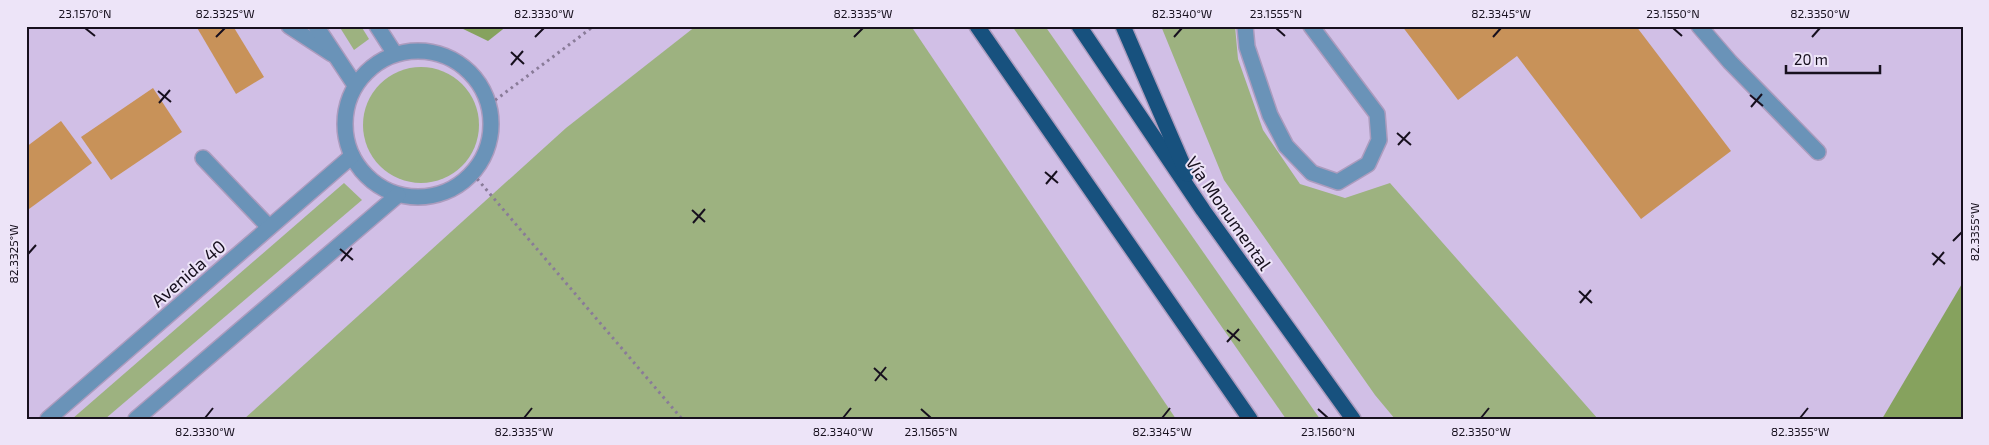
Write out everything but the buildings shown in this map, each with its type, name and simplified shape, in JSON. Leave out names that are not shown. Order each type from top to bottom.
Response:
[{"type":"highway","points":[[977,26],[1250,419]]},
{"type":"highway","name":"Vía Monumental","points":[[1079,26],[1203,210],[1353,419]]},
{"type":"highway","points":[[1124,26],[1203,210]]},
{"type":"street","points":[[289,26],[336,57]]},
{"type":"street","points":[[316,26],[355,85]]},
{"type":"street","points":[[377,26],[395,54]]},
{"type":"street","points":[[1244,26],[1246,47],[1270,115],[1286,146],[1312,174],[1338,182],[1368,164],[1378,140],[1377,114],[1311,26]]},
{"type":"street","points":[[1698,26],[1730,62],[1818,152]]},
{"type":"street","points":[[424,50],[453,58],[476,78],[490,104],[492,129],[486,154],[473,174],[451,191],[425,198],[398,195],[370,180],[352,156],[345,132],[346,108],[355,85],[372,66],[395,54],[424,50]]},
{"type":"street","name":"Avenida 40","points":[[48,419],[352,156]]},
{"type":"street","points":[[202,158],[269,227]]},
{"type":"street","points":[[136,419],[398,195]]},
{"type":"path","points":[[490,104],[594,26]]},
{"type":"path","points":[[473,174],[682,419]]},
{"type":"green space","points":[[339,26],[361,26],[369,39],[354,50]]},
{"type":"green space","points":[[457,26],[507,26],[488,41]]},
{"type":"green space","points":[[696,26],[911,26],[1176,419],[244,419],[566,128]]},
{"type":"green space","points":[[1012,26],[1045,26],[1320,419],[1286,419]]},
{"type":"green space","points":[[1161,26],[1235,26],[1238,59],[1263,130],[1300,184],[1345,198],[1390,183],[1598,419],[1395,419],[1375,395],[1224,180]]},
{"type":"green space","points":[[421,67],[443,72],[462,84],[474,103],[479,125],[474,147],[462,166],[443,178],[421,183],[399,178],[380,166],[368,147],[363,125],[368,103],[380,84],[399,72]]},
{"type":"green space","points":[[344,183],[362,200],[105,419],[72,419]]},
{"type":"green space","points":[[1963,282],[1963,419],[1882,419]]}]
